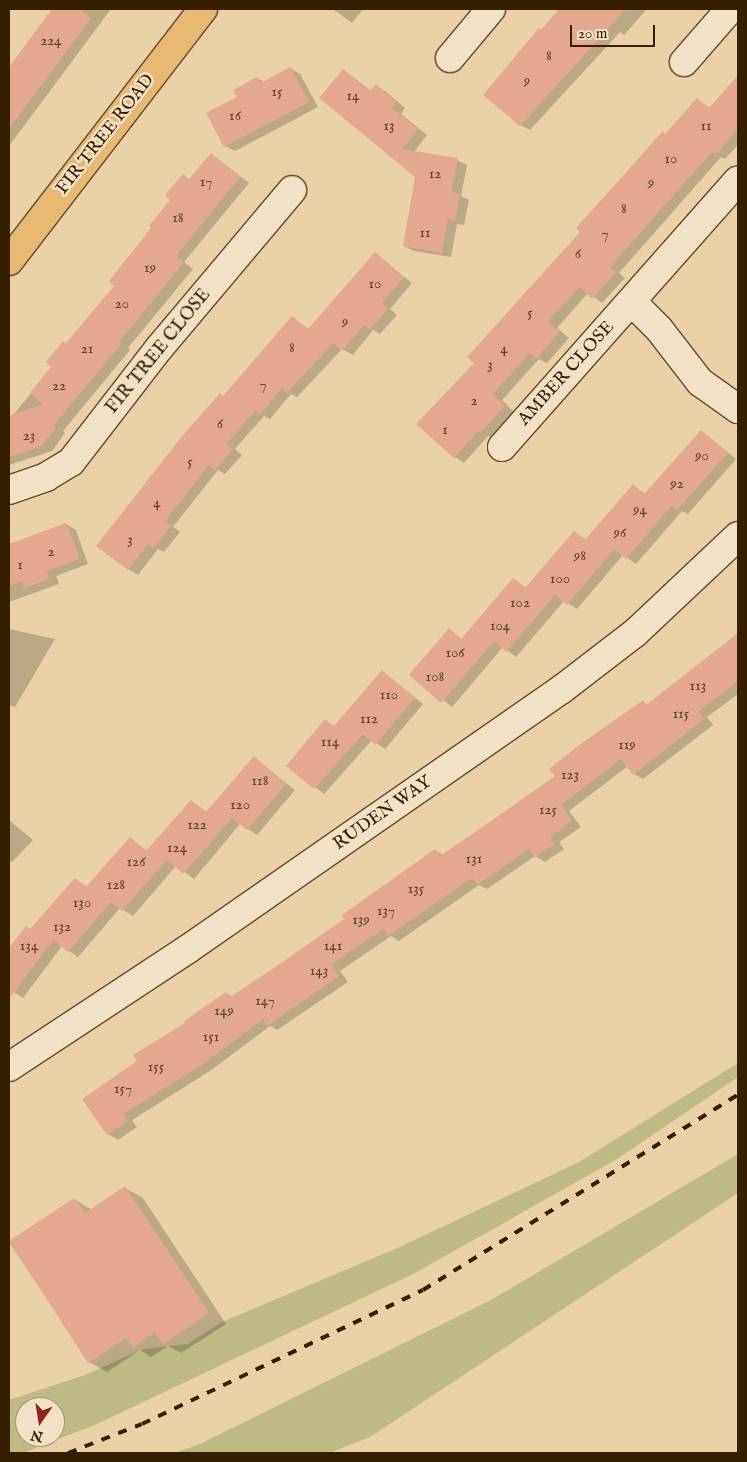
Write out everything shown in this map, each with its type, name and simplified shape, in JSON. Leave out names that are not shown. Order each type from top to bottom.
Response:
[{"type":"main road","name":"FIR TREE ROAD","points":[[9,260],[203,9]]},
{"type":"street","points":[[450,58],[491,9]]},
{"type":"street","points":[[684,62],[730,9]]},
{"type":"street","name":"AMBER CLOSE","points":[[502,446],[632,302],[738,180]]},
{"type":"street","name":"FIR TREE CLOSE","points":[[9,490],[46,477],[71,462],[160,347],[292,190]]},
{"type":"street","points":[[632,302],[659,330],[700,382],[738,409]]},
{"type":"street","name":"RUDEN WAY","points":[[9,1067],[188,949],[562,689],[635,633],[738,536]]},
{"type":"shaded area","points":[[738,1063],[738,1077],[617,1159],[415,1273],[97,1424],[65,1437],[65,1397],[18,1397],[85,1375],[143,1349],[188,1344],[220,1323],[402,1246],[579,1162]]},
{"type":"shaded area","points":[[738,1154],[738,1193],[370,1437],[329,1453],[175,1453],[200,1444],[491,1300]]},
{"type":"shaded area","points":[[15,1398],[15,1447],[38,1447],[23,1453],[9,1453],[9,1400]]},
{"type":"building","points":[[52,9],[79,9],[91,18],[9,129],[9,67]]},
{"type":"building","points":[[559,9],[626,9],[520,126],[483,95],[539,28],[541,30]]},
{"type":"building","points":[[290,67],[309,102],[224,147],[206,113],[237,97],[233,90],[257,77],[261,83]]},
{"type":"building","points":[[343,69],[370,91],[376,84],[396,102],[392,108],[418,129],[402,149],[458,158],[451,192],[460,194],[455,221],[448,219],[442,253],[403,246],[415,177],[319,98]]},
{"type":"building","points":[[738,75],[738,129],[715,155],[712,152],[610,267],[616,272],[592,299],[580,287],[548,321],[560,332],[536,359],[530,353],[493,394],[505,406],[480,433],[478,431],[454,458],[416,424],[474,363],[467,357],[580,232],[576,228],[663,131],[665,134],[697,98],[709,108]]},
{"type":"building","points":[[211,153],[240,177],[176,256],[184,262],[119,342],[121,344],[54,425],[56,427],[42,446],[9,457],[9,416],[43,404],[30,393],[51,367],[46,362],[63,341],[66,343],[114,286],[109,281],[151,228],[149,226],[170,200],[165,195],[183,174],[189,179]]},
{"type":"building","points":[[375,252],[404,277],[382,303],[388,309],[370,329],[364,325],[342,351],[333,343],[287,393],[282,388],[260,415],[255,411],[227,443],[233,449],[215,470],[209,465],[165,521],[171,526],[154,548],[148,544],[128,570],[96,546],[183,435],[220,393],[223,396],[292,316],[308,329]]},
{"type":"building","points":[[701,430],[728,453],[677,510],[672,505],[626,559],[614,549],[567,605],[555,595],[506,652],[494,641],[441,703],[409,675],[449,628],[461,639],[513,578],[525,588],[574,531],[585,540],[633,484],[644,494]]},
{"type":"building","points":[[66,523],[80,559],[47,571],[50,579],[24,588],[22,581],[9,586],[9,544]]},
{"type":"building","points":[[738,633],[738,681],[698,712],[704,719],[633,775],[621,759],[561,805],[572,821],[550,837],[555,844],[534,857],[529,849],[477,885],[472,878],[388,936],[383,929],[331,965],[339,976],[267,1026],[263,1019],[200,1066],[123,1114],[128,1121],[107,1135],[82,1099],[137,1061],[133,1055],[185,1023],[184,1021],[226,992],[230,997],[284,961],[344,919],[342,915],[435,849],[440,856],[494,819],[555,776],[549,769],[582,743],[643,700],[646,705]]},
{"type":"building","points":[[382,670],[415,698],[375,745],[363,734],[314,789],[286,766],[325,719],[334,726]]},
{"type":"building","points":[[254,756],[286,784],[247,830],[232,818],[183,874],[167,860],[122,911],[111,902],[68,952],[53,940],[9,999],[9,948],[26,926],[30,929],[75,878],[86,887],[130,837],[146,851],[191,800],[206,812]]},
{"type":"building","points":[[125,1186],[209,1313],[163,1344],[155,1332],[133,1348],[126,1338],[88,1363],[9,1241],[74,1198],[85,1213]]},
{"type":"railway","points":[[68,1453],[142,1424],[423,1290],[738,1095]]}]
